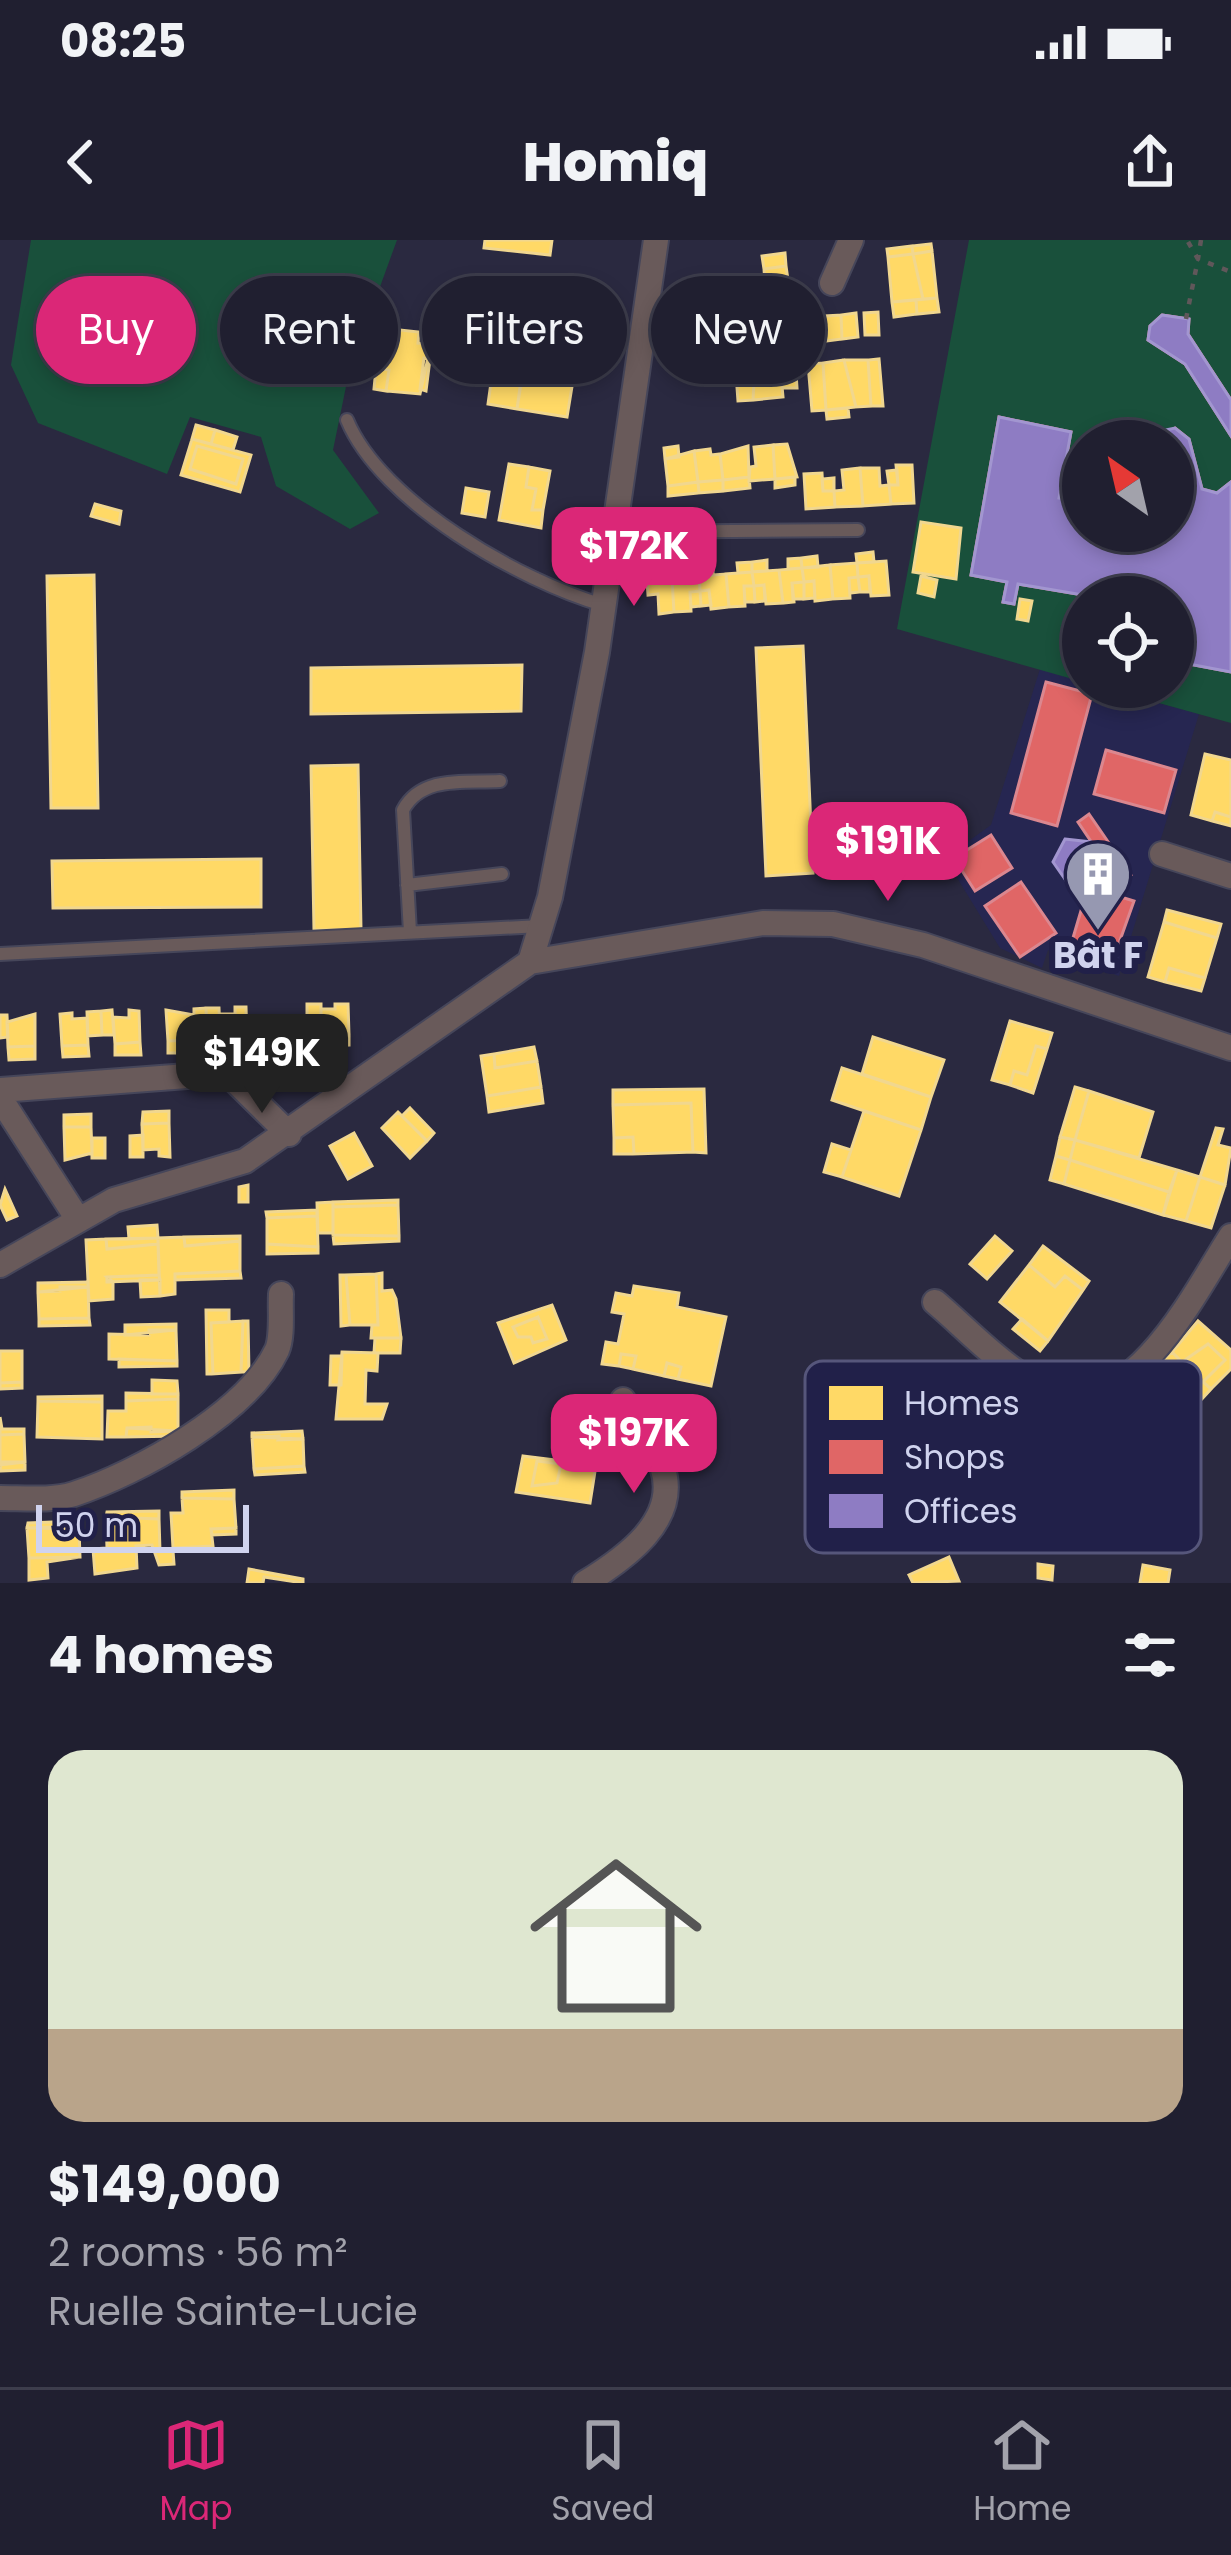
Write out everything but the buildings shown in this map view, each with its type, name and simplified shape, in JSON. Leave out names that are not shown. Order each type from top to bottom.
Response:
[{"type":"street","points":[[530,962],[542,926],[604,605],[656,240]]},
{"type":"street","points":[[832,283],[850,240]]},
{"type":"street","points":[[1162,854],[1231,876]]},
{"type":"street","points":[[0,1265],[77,1218],[130,1194],[228,1168],[289,1135],[530,962],[763,923],[833,924],[923,945],[1231,1048]]},
{"type":"street","points":[[77,1218],[0,1094],[227,1073],[289,1135]]},
{"type":"street","points":[[1144,1361],[1231,1236]]},
{"type":"street","points":[[0,1498],[70,1496],[144,1465],[185,1438],[247,1390],[278,1348],[281,1294]]},
{"type":"street","points":[[935,1302],[1007,1361]]},
{"type":"street","points":[[585,1583],[652,1529],[665,1497],[662,1465],[623,1400]]},
{"type":"lane","points":[[347,420],[359,449],[385,478],[475,543],[552,590],[604,605]]},
{"type":"lane","points":[[615,532],[857,530]]},
{"type":"lane","points":[[410,932],[403,810],[410,798],[427,785],[500,781]]},
{"type":"lane","points":[[407,885],[502,874]]},
{"type":"lane","points":[[0,954],[542,926]]},
{"type":"path","points":[[1186,240],[1198,259],[1231,272]]},
{"type":"path","points":[[1186,319],[1201,240]]},
{"type":"shaded area","points":[[1040,669],[1062,676],[1062,708],[1177,708],[1199,714],[1119,976],[1048,950],[1042,968],[1000,948],[945,858],[991,825]]},
{"type":"green space","points":[[31,240],[397,240],[384,276],[220,276],[220,384],[347,384],[333,450],[379,513],[350,529],[276,486],[261,437],[190,417],[167,474],[38,423],[11,365]]},
{"type":"green space","points":[[969,240],[1231,240],[1231,723],[1177,708],[1194,708],[1194,576],[1062,576],[1062,676],[897,629]]},
{"type":"place","name":"Bât F","points":[[1098,933]]}]
